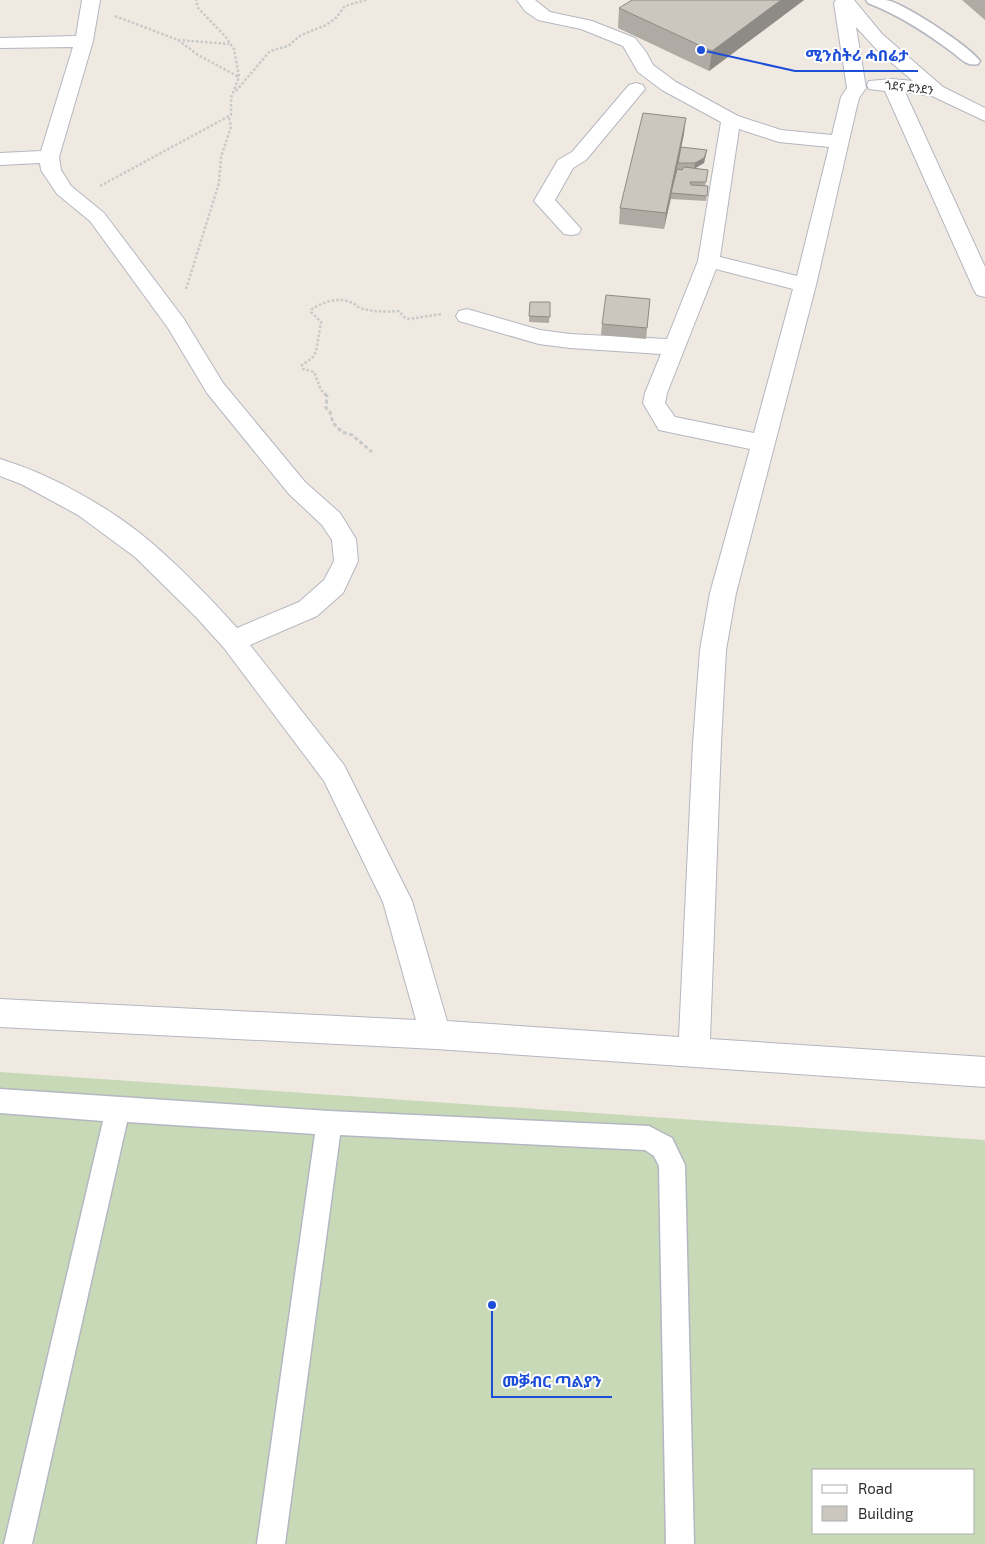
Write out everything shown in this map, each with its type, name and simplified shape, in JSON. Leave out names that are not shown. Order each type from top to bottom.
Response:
[{"type":"street","points":[[526,0],[530,7],[544,16],[586,25],[628,42],[637,52],[645,68],[682,94],[731,120],[779,136],[840,142]]},
{"type":"street","points":[[694,1051],[707,743],[713,650],[723,594],[805,285],[846,110],[850,97],[857,88],[843,0]]},
{"type":"street","points":[[843,0],[881,46],[939,92]]},
{"type":"street","points":[[91,3],[84,41],[49,157],[51,170],[64,190],[97,217],[176,324],[215,388],[297,488],[330,519],[344,539],[346,561],[334,586],[308,609],[233,641]]},
{"type":"street","points":[[0,42],[84,41]]},
{"type":"street","points":[[570,229],[544,201],[565,164],[579,156],[636,89],[645,68]]},
{"type":"street","name":"ጎደና ደንደን","points":[[857,88],[871,85],[919,87],[939,92],[985,115]]},
{"type":"street","points":[[892,85],[985,290]]},
{"type":"street","points":[[636,89],[660,89],[682,94]]},
{"type":"street","points":[[731,120],[709,261],[656,393],[654,403],[667,424],[762,443]]},
{"type":"street","points":[[0,159],[49,157]]},
{"type":"street","points":[[709,261],[805,285]]},
{"type":"street","points":[[467,316],[547,338],[676,347]]},
{"type":"street","points":[[0,468],[29,478],[87,510],[144,550],[205,610],[233,641],[334,773],[397,902],[436,1034]]},
{"type":"street","points":[[0,1013],[436,1034],[985,1072]]},
{"type":"lane","points":[[873,0],[895,7],[923,23],[973,61]]},
{"type":"lane","points":[[0,1101],[329,1123],[649,1138],[663,1147],[672,1165],[680,1544]]},
{"type":"lane","points":[[18,1544],[118,1110]]},
{"type":"lane","points":[[271,1544],[329,1123]]},
{"type":"path","points":[[176,324],[204,227],[219,183],[221,156],[231,127],[229,117],[231,98],[239,77],[234,50],[198,8],[196,0]]},
{"type":"path","points":[[235,91],[254,72],[270,51],[288,46],[301,35],[326,25],[335,19],[345,6],[366,0]]},
{"type":"path","points":[[91,3],[178,40],[198,55],[239,77]]},
{"type":"path","points":[[178,40],[229,44]]},
{"type":"path","points":[[78,201],[87,193],[151,160],[198,131],[229,117]]},
{"type":"path","points":[[372,452],[352,436],[342,432],[333,423],[330,412],[326,408],[327,396],[321,390],[314,372],[303,369],[302,365],[306,360],[314,357],[318,347],[321,322],[311,312],[312,310],[321,304],[338,301],[355,304],[357,307],[379,312],[399,311],[404,317],[409,319],[441,314],[467,316]]},
{"type":"green space","points":[[0,1072],[985,1140],[985,1544],[0,1544]]},
{"type":"building","points":[[632,0],[781,0],[712,51],[619,8]]},
{"type":"building","points":[[643,113],[686,118],[666,213],[620,208]]},
{"type":"building","points":[[681,147],[707,150],[704,158],[695,163],[678,163]]},
{"type":"building","points":[[684,167],[708,170],[706,182],[690,182],[691,185],[708,186],[707,196],[671,193],[677,169],[682,170]]},
{"type":"building","points":[[606,295],[650,299],[647,328],[602,324]]},
{"type":"building","points":[[530,302],[550,302],[550,317],[529,316]]},
{"type":"place","name":"ሚንስትሪ ሓበሬታ","points":[[701,50]]},
{"type":"place","name":"መቓብር ጣልያን","points":[[492,1305]]}]
